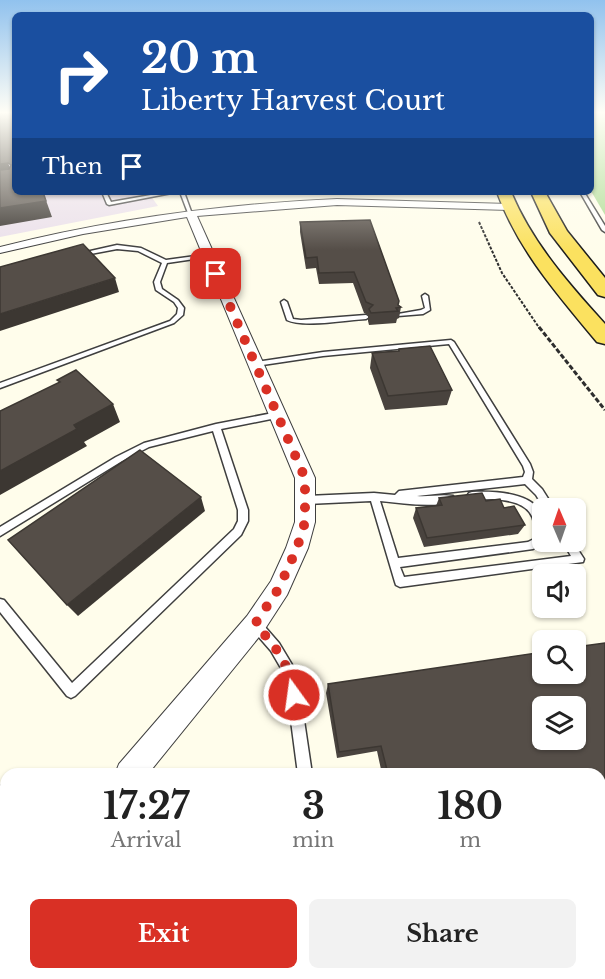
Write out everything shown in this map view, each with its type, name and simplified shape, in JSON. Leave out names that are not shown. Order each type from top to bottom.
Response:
[{"type":"main road","points":[[540,195],[559,233]]},
{"type":"main road","points":[[507,200],[540,216],[559,233],[605,291]]},
{"type":"main road","points":[[507,200],[524,234],[543,263],[605,337]]},
{"type":"street","points":[[0,250],[93,229],[190,213],[338,202],[474,206],[507,200]]},
{"type":"street","points":[[134,768],[255,624],[279,588],[297,548],[305,522],[307,500],[305,478],[190,213]]},
{"type":"lane","points":[[106,195],[110,204],[159,195]]},
{"type":"lane","points":[[183,195],[190,213]]},
{"type":"lane","points":[[584,195],[605,230]]},
{"type":"lane","points":[[69,257],[104,249],[128,248],[139,249],[165,262],[208,255]]},
{"type":"lane","points":[[0,386],[172,322],[180,315],[181,308],[177,301],[159,290],[157,282],[165,262]]},
{"type":"lane","points":[[400,315],[423,312],[428,309],[424,296]]},
{"type":"lane","points":[[284,302],[290,320],[301,322],[366,317]]},
{"type":"lane","points":[[256,364],[323,354],[451,342],[527,466],[529,472],[527,480]]},
{"type":"lane","points":[[0,532],[119,459],[147,445],[216,427],[278,415]]},
{"type":"lane","points":[[0,604],[71,692],[238,532],[243,521],[243,510],[216,427]]},
{"type":"lane","points":[[307,500],[374,497],[527,480]]},
{"type":"lane","points":[[527,480],[543,498]]},
{"type":"lane","points":[[374,497],[430,501],[494,494],[508,496],[528,504],[540,522],[542,533],[539,541],[530,546],[394,563]]},
{"type":"lane","points":[[374,497],[400,582],[579,559],[574,552]]},
{"type":"lane","points":[[255,624],[275,646],[291,673],[304,768]]},
{"type":"path","points":[[474,206],[487,240],[512,287],[605,410]]},
{"type":"shaded area","points":[[0,159],[9,159],[12,195],[150,195],[158,206],[0,237]]},
{"type":"green space","points":[[594,159],[605,159],[605,215],[593,195]]},
{"type":"building","points":[[0,159],[12,159],[12,195],[44,195],[46,201],[0,208],[0,170],[9,169],[11,165],[0,164]]},
{"type":"building","points":[[370,220],[399,301],[398,305],[401,307],[396,308],[398,311],[371,313],[369,309],[373,305],[366,302],[354,272],[319,273],[317,257],[306,258],[300,222]]},
{"type":"building","points":[[83,244],[115,278],[0,314],[0,267]]},
{"type":"building","points":[[430,346],[452,390],[388,396],[372,353]]},
{"type":"building","points":[[76,370],[113,404],[74,425],[77,429],[0,471],[0,411],[60,382],[57,380]]},
{"type":"building","points":[[140,450],[201,497],[67,605],[8,540]]},
{"type":"building","points":[[482,493],[486,501],[500,499],[504,508],[514,506],[525,525],[427,538],[416,508],[442,505],[439,498]]},
{"type":"building","points":[[605,643],[605,768],[386,768],[381,746],[339,752],[328,684],[532,654],[532,684],[586,684],[586,646]]},
{"type":"route","points":[[216,274],[305,478],[307,500],[305,522],[297,548],[279,588],[255,624],[275,646],[291,673],[294,695]]}]
